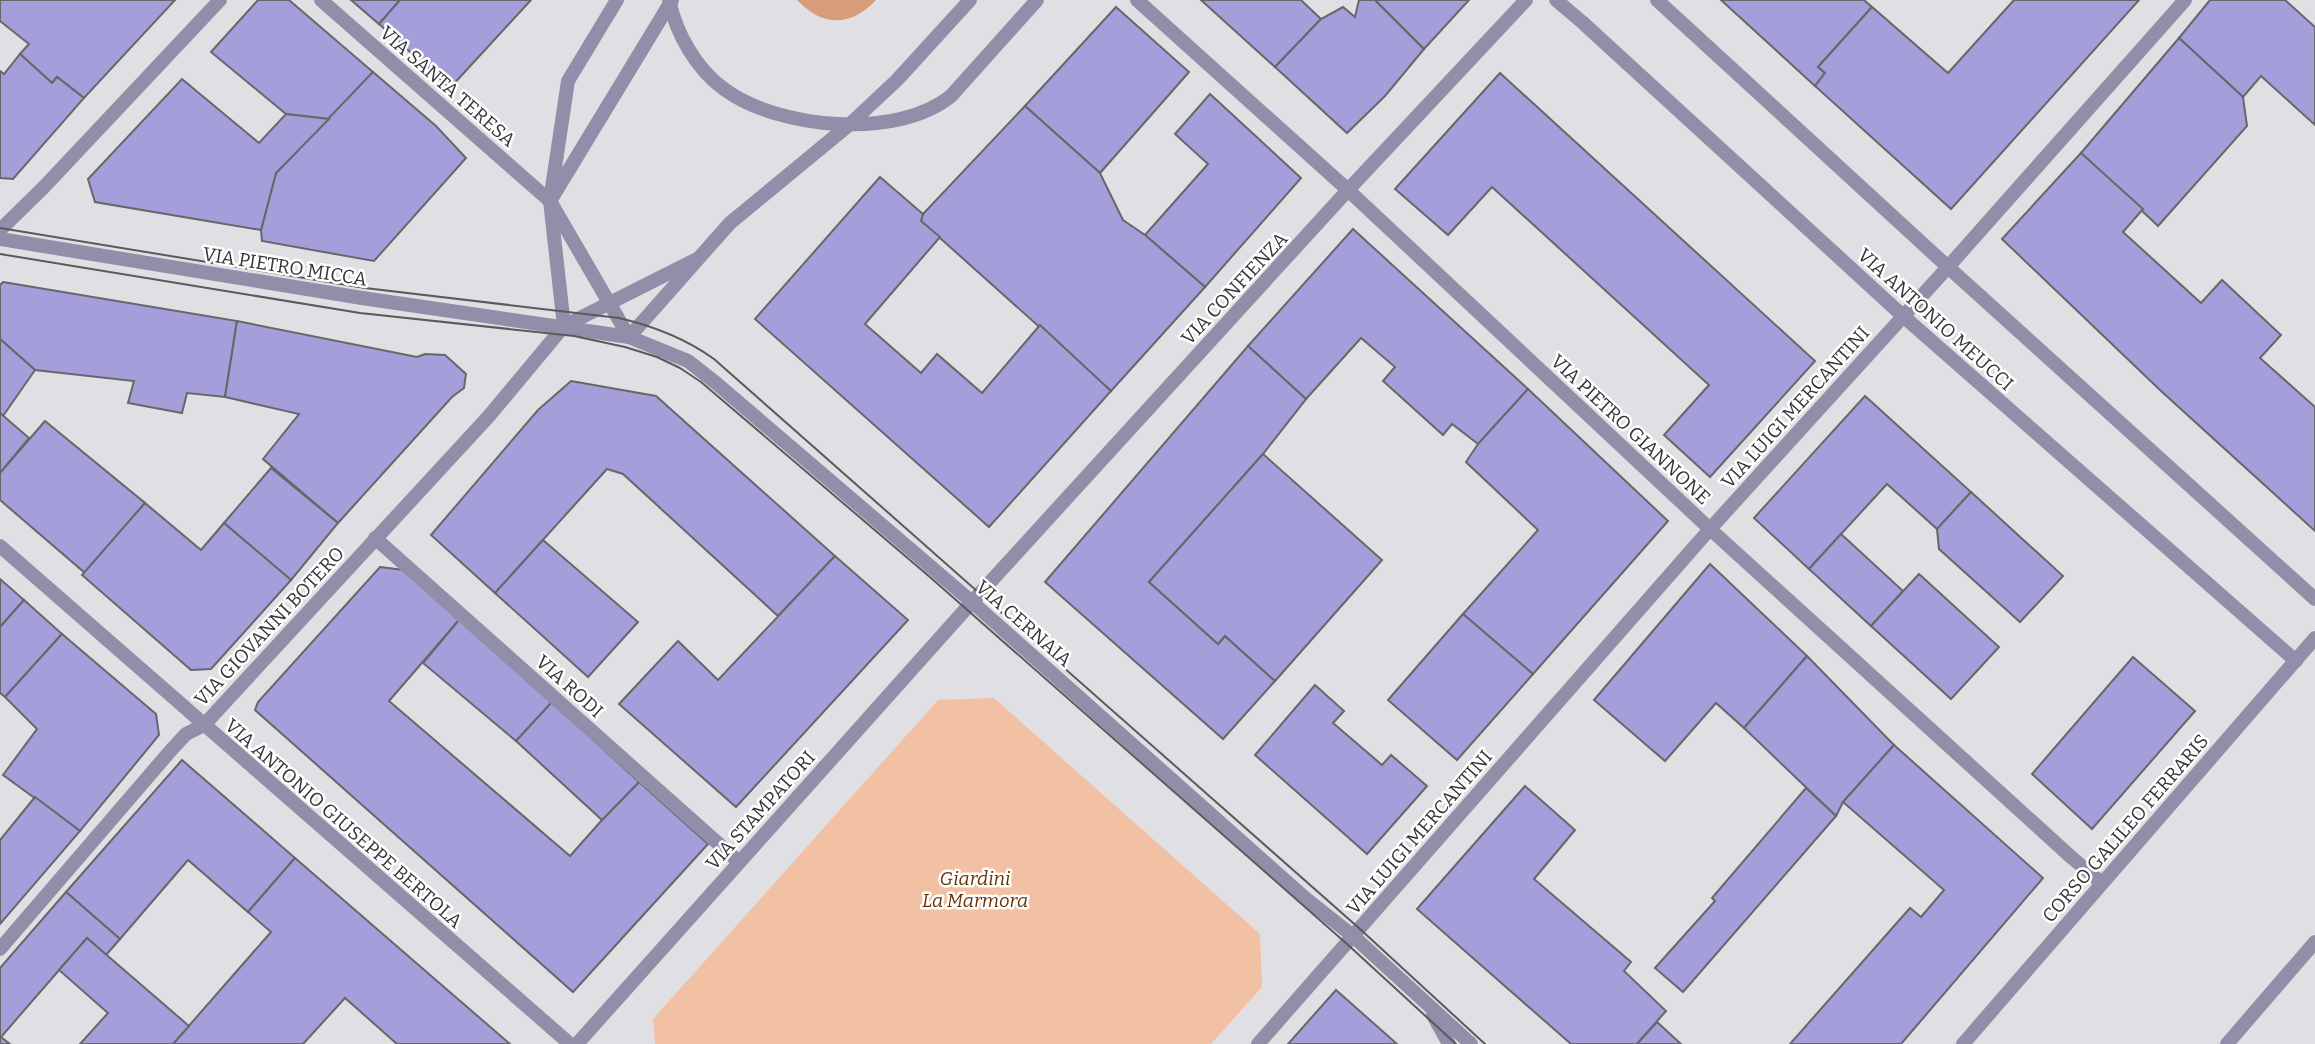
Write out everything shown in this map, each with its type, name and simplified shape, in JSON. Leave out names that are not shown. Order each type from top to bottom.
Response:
[{"type":"street","points":[[0,230],[220,0]]},
{"type":"street","name":"VIA SANTA TERESA","points":[[321,0],[550,201],[629,337]]},
{"type":"street","points":[[617,0],[568,81],[550,201],[564,326],[697,259]]},
{"type":"street","points":[[629,337],[730,223],[850,124],[897,80],[971,0]]},
{"type":"street","points":[[671,1],[677,27],[692,53],[707,74],[739,99],[784,116],[875,125],[902,120],[939,106],[1037,0]]},
{"type":"street","name":"VIA PIETRO GIANNONE","points":[[1137,0],[1348,190],[1710,529],[2102,883]]},
{"type":"street","name":"VIA CONFIENZA","points":[[972,602],[1348,190],[1526,0]]},
{"type":"street","name":"VIA ANTONIO MEUCCI","points":[[1556,0],[1903,316],[2296,661]]},
{"type":"street","points":[[1657,0],[2315,599]]},
{"type":"street","name":"VIA LUIGI MERCANTINI","points":[[1258,1044],[1710,529],[2185,0]]},
{"type":"street","points":[[550,201],[671,1]]},
{"type":"street","name":"VIA PIETRO MICCA","points":[[0,239],[362,298],[564,326]]},
{"type":"street","name":"VIA CERNAIA","points":[[564,326],[629,337],[688,361],[697,368],[972,602],[1306,898],[1353,936],[1471,1044]]},
{"type":"street","name":"VIA GIOVANNI BOTERO","points":[[0,949],[172,749],[186,734],[204,725],[489,415],[564,326]]},
{"type":"street","name":"VIA RODI","points":[[375,538],[739,863]]},
{"type":"street","name":"VIA ANTONIO GIUSEPPE BERTOLA","points":[[0,546],[570,1044]]},
{"type":"street","name":"VIA STAMPATORI","points":[[577,1044],[972,602]]},
{"type":"street","name":"CORSO GALILEO FERRARIS","points":[[1963,1044],[2315,638]]},
{"type":"street","points":[[2227,1044],[2315,942]]},
{"type":"street","name":"VIA CERNAIA","points":[[1427,1005],[1450,1044]]},
{"type":"green space","name":"Giardini La Marmora","points":[[994,698],[1260,934],[1262,987],[1211,1044],[655,1044],[653,1019],[938,700]]},
{"type":"shaded area","points":[[797,0],[876,0],[857,15],[836,20],[816,15]]},
{"type":"building","points":[[0,0],[175,0],[84,98],[57,77],[52,83],[20,54],[29,44],[0,21]]},
{"type":"building","points":[[258,0],[289,0],[373,72],[329,119],[286,114],[211,52]]},
{"type":"building","points":[[351,0],[400,0],[379,24]]},
{"type":"building","points":[[400,0],[531,0],[450,88],[379,24]]},
{"type":"building","points":[[1201,0],[1301,0],[1321,19],[1275,67]]},
{"type":"building","points":[[1359,0],[1375,0],[1424,49],[1385,96],[1347,133],[1275,67],[1321,19],[1343,7],[1355,17]]},
{"type":"building","points":[[1375,0],[1469,0],[1424,49]]},
{"type":"building","points":[[1721,0],[1864,0],[1872,7],[1818,67],[1825,73],[1815,86]]},
{"type":"building","points":[[2014,0],[2139,0],[1951,209],[1815,86],[1825,73],[1818,67],[1872,7],[1948,73]]},
{"type":"building","points":[[2210,0],[2285,0],[2315,27],[2315,125],[2261,76],[2243,97],[2179,38]]},
{"type":"building","points":[[1116,7],[1189,72],[1100,173],[1025,106]]},
{"type":"building","points":[[2179,38],[2243,97],[2247,126],[2158,226],[2081,153]]},
{"type":"building","points":[[20,54],[52,83],[57,77],[84,98],[13,179],[0,178],[0,71],[4,74]]},
{"type":"building","points":[[373,72],[436,126],[466,158],[374,261],[262,241],[261,230],[276,173]]},
{"type":"building","points":[[1500,73],[1815,361],[1710,477],[1664,435],[1709,385],[1492,187],[1448,235],[1395,189]]},
{"type":"building","points":[[182,79],[259,143],[286,114],[329,119],[276,173],[261,230],[95,202],[88,179]]},
{"type":"building","points":[[1210,94],[1301,178],[1205,287],[1145,235],[1208,164],[1175,134]]},
{"type":"building","points":[[1025,106],[1100,173],[1123,220],[1145,235],[1205,287],[1111,391],[921,221],[923,214]]},
{"type":"building","points":[[2081,153],[2143,209],[2123,232],[2201,303],[2222,280],[2281,335],[2260,358],[2315,407],[2315,531],[2161,391],[2002,239]]},
{"type":"building","points":[[880,177],[923,214],[921,221],[940,237],[865,324],[921,373],[937,354],[982,393],[1040,325],[1111,391],[989,527],[755,319]]},
{"type":"building","points":[[1353,229],[1528,389],[1478,444],[1452,424],[1443,435],[1383,381],[1395,367],[1361,338],[1306,399],[1248,346]]},
{"type":"building","points":[[3,282],[237,321],[225,397],[187,393],[182,413],[128,403],[134,381],[35,370],[0,339],[0,285]]},
{"type":"building","points":[[237,321],[417,357],[425,354],[445,355],[466,374],[464,388],[452,397],[338,523],[263,459],[299,414],[225,397]]},
{"type":"building","points":[[0,339],[35,370],[3,416],[0,413]]},
{"type":"building","points":[[1248,346],[1306,399],[1263,454],[1149,582],[1218,644],[1225,636],[1275,681],[1223,739],[1045,582]]},
{"type":"building","points":[[571,381],[656,396],[835,556],[778,616],[623,474],[607,469],[495,593],[431,535],[538,410]]},
{"type":"building","points":[[1528,389],[1668,521],[1533,674],[1463,614],[1538,530],[1466,462],[1478,444]]},
{"type":"building","points":[[1865,396],[1971,492],[1937,529],[1887,484],[1809,569],[1754,518]]},
{"type":"building","points":[[0,413],[29,438],[0,473]]},
{"type":"building","points":[[45,421],[145,503],[85,573],[0,500],[0,473]]},
{"type":"building","points":[[1263,454],[1382,560],[1275,681],[1225,636],[1218,644],[1149,582]]},
{"type":"building","points":[[271,468],[338,523],[291,580],[224,523]]},
{"type":"building","points":[[1971,492],[2063,576],[2020,622],[1939,549],[1937,529]]},
{"type":"building","points":[[145,503],[201,550],[224,523],[291,580],[211,669],[191,670],[82,575]]},
{"type":"building","points":[[1841,534],[1903,591],[1871,626],[1809,569]]},
{"type":"building","points":[[543,540],[638,622],[588,677],[495,593]]},
{"type":"building","points":[[835,556],[908,620],[736,807],[619,704],[678,641],[718,680]]},
{"type":"building","points":[[1710,564],[1807,656],[1744,728],[1716,703],[1665,761],[1594,700]]},
{"type":"building","points":[[380,567],[404,570],[459,620],[389,701],[570,856],[639,782],[708,844],[573,992],[255,710],[258,702]]},
{"type":"building","points":[[1919,574],[1999,647],[1951,699],[1871,626]]},
{"type":"building","points":[[0,579],[24,600],[0,627]]},
{"type":"building","points":[[24,600],[62,634],[5,697],[0,693],[0,627]]},
{"type":"building","points":[[1463,614],[1533,674],[1457,760],[1388,700]]},
{"type":"building","points":[[459,620],[552,702],[516,741],[423,663]]},
{"type":"building","points":[[62,634],[156,714],[159,735],[80,831],[3,775],[37,729],[5,697]]},
{"type":"building","points":[[1807,656],[1894,745],[1843,802],[1836,816],[1744,728]]},
{"type":"building","points":[[2133,657],[2195,711],[2092,829],[2032,774]]},
{"type":"building","points":[[1315,685],[1344,711],[1333,723],[1382,765],[1391,755],[1427,786],[1367,854],[1255,755]]},
{"type":"building","points":[[552,702],[639,782],[602,820],[516,741]]},
{"type":"building","points":[[1894,745],[2043,878],[1901,1044],[1790,1044],[1910,908],[1921,917],[1944,890],[1843,802]]},
{"type":"building","points":[[182,760],[295,858],[248,912],[188,860],[120,939],[66,892]]},
{"type":"building","points":[[1525,786],[1575,830],[1534,879],[1631,962],[1624,971],[1666,1011],[1637,1044],[1571,1044],[1417,909]]},
{"type":"building","points":[[1806,788],[1836,816],[1683,992],[1655,968],[1715,901],[1712,898]]},
{"type":"building","points":[[35,797],[80,831],[0,924],[0,840]]},
{"type":"building","points":[[295,858],[510,1044],[397,1044],[345,998],[303,1044],[173,1044],[271,932],[248,912]]},
{"type":"building","points":[[66,892],[120,939],[106,955],[87,938],[1,1037],[10,1044],[0,1044],[0,968]]},
{"type":"building","points":[[87,938],[189,1026],[173,1044],[80,1044],[108,1013],[59,970]]},
{"type":"building","points":[[1336,990],[1397,1044],[1288,1044]]},
{"type":"building","points":[[1657,1022],[1681,1044],[1637,1044]]},
{"type":"tram line","points":[[0,228],[365,288],[619,318],[656,329],[692,345],[714,359],[1360,929],[1485,1044]]},
{"type":"tram line","points":[[0,254],[360,313],[574,336],[625,347],[680,368],[701,382],[931,578],[1347,944],[1456,1044]]}]
